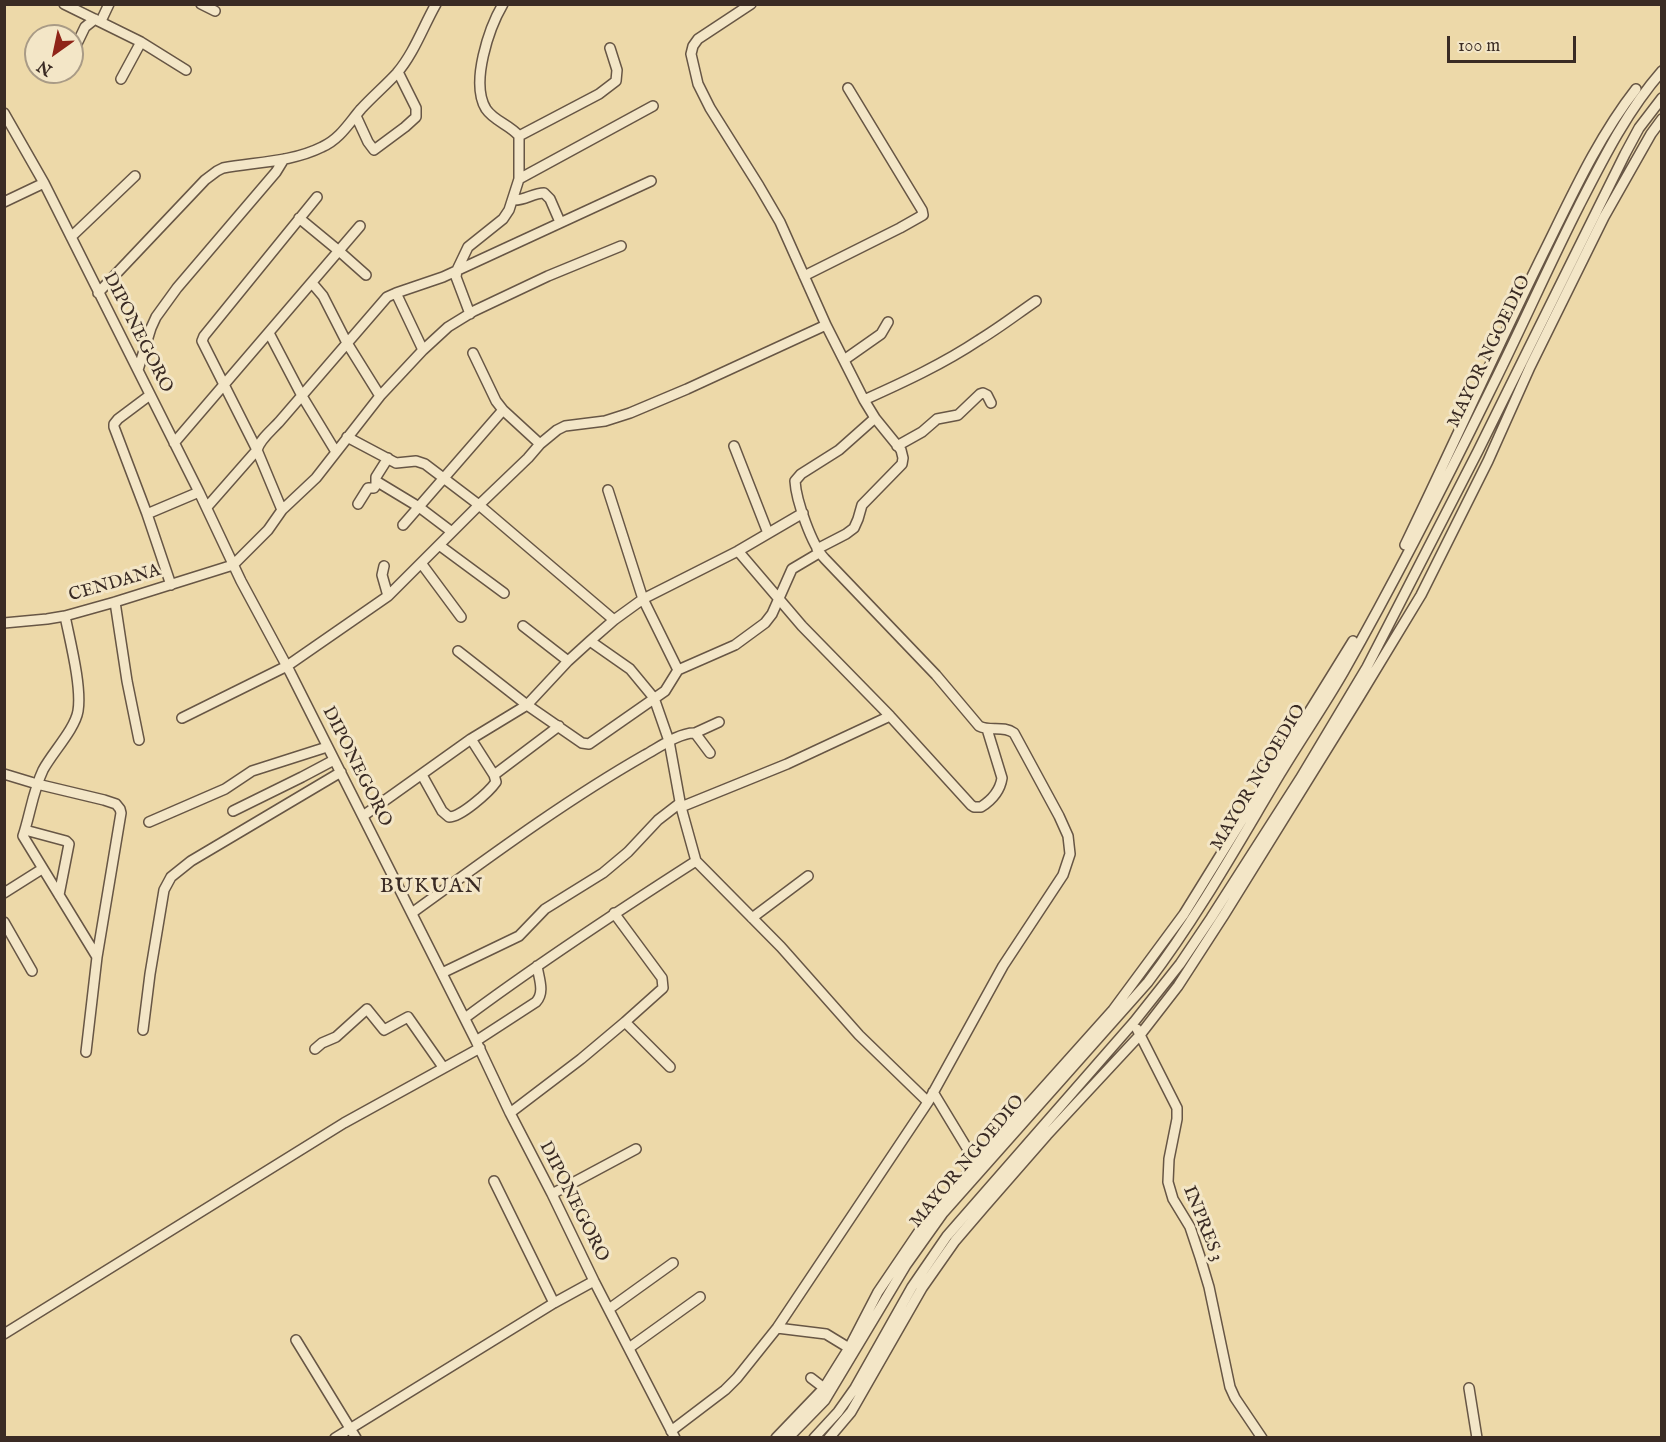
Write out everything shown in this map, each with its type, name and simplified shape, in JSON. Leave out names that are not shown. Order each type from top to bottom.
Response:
[{"type":"street","points":[[64,4],[141,42],[186,70]]},
{"type":"street","points":[[84,29],[98,20],[109,4]]},
{"type":"street","points":[[201,4],[215,11]]},
{"type":"street","points":[[98,293],[210,176],[223,168],[284,159],[324,147],[338,136],[398,72],[436,4]]},
{"type":"street","points":[[470,314],[456,277],[457,270],[468,247],[503,219],[513,200],[519,179],[519,136],[517,132],[495,118],[486,109],[481,86],[486,45],[503,4]]},
{"type":"street","points":[[458,651],[527,705],[582,743],[589,744],[667,689],[678,670],[729,648],[748,636],[768,618],[779,600],[792,568],[854,528],[865,502],[902,464],[903,455],[864,400],[826,325],[780,222],[710,108],[698,84],[692,65],[693,46],[698,39],[751,4]]},
{"type":"street","points":[[121,79],[141,42]]},
{"type":"street","points":[[519,136],[599,94],[616,81],[617,70],[610,48]]},
{"type":"street","name":"MAYOR NGOEDIO","points":[[788,1437],[825,1400],[896,1282],[938,1219],[1148,982],[1202,906],[1343,672],[1440,493],[1598,168],[1631,112],[1662,71]]},
{"type":"street","points":[[356,116],[374,150],[416,117],[416,108],[398,72]]},
{"type":"street","points":[[804,276],[923,215],[848,88]]},
{"type":"street","points":[[776,1437],[848,1347],[878,1292],[971,1156],[1113,1010],[1184,914],[1347,652],[1402,551],[1566,208],[1621,109],[1636,89]]},
{"type":"street","name":"MAYOR NGOEDIO","points":[[814,1437],[838,1412],[863,1375],[912,1287],[947,1236],[1134,1022],[1180,964],[1300,779],[1360,681],[1478,451],[1624,154],[1662,98]]},
{"type":"street","points":[[519,179],[653,106]]},
{"type":"street","name":"DIPONEGORO","points":[[4,113],[44,183],[207,507],[233,565],[341,772],[594,1281],[673,1434]]},
{"type":"street","points":[[829,1437],[851,1412],[922,1288],[956,1241],[1047,1135],[1140,1035],[1184,977],[1421,595],[1604,218],[1651,134],[1662,119]]},
{"type":"street","points":[[138,370],[156,317],[177,288],[276,172],[284,159]]},
{"type":"street","points":[[70,237],[135,176]]},
{"type":"street","points":[[207,507],[385,299],[396,292],[443,277],[651,182]]},
{"type":"street","points":[[4,202],[44,183]]},
{"type":"street","points":[[513,200],[519,201],[544,193],[550,199],[560,222]]},
{"type":"street","points":[[282,510],[257,450],[203,344],[203,338],[317,197]]},
{"type":"street","points":[[299,218],[366,275]]},
{"type":"street","points":[[174,442],[360,226]]},
{"type":"street","points":[[233,565],[268,530],[282,510],[316,478],[380,396],[448,327],[548,276],[621,246]]},
{"type":"street","points":[[312,283],[323,296],[347,343],[380,396]]},
{"type":"street","points":[[396,292],[423,350]]},
{"type":"street","points":[[864,400],[954,356],[1036,301]]},
{"type":"street","points":[[844,360],[881,334],[888,322]]},
{"type":"street","points":[[182,718],[287,666],[388,596],[540,444],[557,430],[565,426],[605,421],[630,413],[687,390],[826,325]]},
{"type":"street","points":[[269,333],[302,396],[336,452]]},
{"type":"street","points":[[473,352],[496,401],[540,444]]},
{"type":"street","points":[[897,446],[922,432],[937,420],[958,415],[980,394],[987,395],[991,403]]},
{"type":"street","points":[[150,395],[114,424],[171,585]]},
{"type":"street","points":[[403,525],[503,410]]},
{"type":"street","points":[[673,1434],[737,1378],[777,1328],[928,1102],[1012,950],[1063,875],[1070,854],[1068,836],[1017,736],[1005,729],[987,729],[979,726],[936,675],[818,551],[803,513],[795,484],[796,479],[839,450],[875,418]]},
{"type":"street","points":[[347,437],[401,463],[412,461],[425,464],[479,505],[614,620]]},
{"type":"street","points":[[734,446],[768,533]]},
{"type":"street","points":[[358,504],[368,488],[374,488],[376,477],[388,458]]},
{"type":"street","points":[[376,481],[418,507],[452,532]]},
{"type":"street","points":[[608,490],[643,599],[678,670]]},
{"type":"street","points":[[147,514],[199,492]]},
{"type":"street","points":[[363,816],[471,740],[527,705],[568,661],[614,620],[643,599],[738,551],[803,513]]},
{"type":"street","points":[[439,545],[504,592]]},
{"type":"street","points":[[738,551],[802,626],[890,716],[971,805],[978,808],[995,795],[1002,783],[987,729]]},
{"type":"street","points":[[421,563],[461,617]]},
{"type":"street","name":"CENDANA","points":[[4,623],[47,620],[65,616],[233,565]]},
{"type":"street","points":[[384,566],[382,576],[388,596]]},
{"type":"street","points":[[115,602],[126,681],[140,740]]},
{"type":"street","points":[[65,616],[77,681],[79,711],[37,784],[23,837],[97,957]]},
{"type":"street","points":[[523,626],[568,661]]},
{"type":"street","points":[[590,641],[630,669],[654,698],[669,741],[681,805],[696,861],[797,964],[859,1035],[928,1102]]},
{"type":"street","points":[[442,973],[519,936],[545,909],[603,873],[628,852],[658,820],[681,805],[798,759],[890,716]]},
{"type":"street","points":[[412,913],[499,850],[620,770],[669,741],[719,722]]},
{"type":"street","points":[[494,775],[559,726]]},
{"type":"street","points":[[695,733],[710,753]]},
{"type":"street","points":[[422,775],[442,811],[449,817],[463,812],[496,782],[494,775],[471,740]]},
{"type":"street","points":[[149,822],[225,789],[252,771],[327,747]]},
{"type":"street","points":[[233,811],[334,760]]},
{"type":"street","points":[[143,1030],[164,890],[171,877],[191,861],[341,772]]},
{"type":"street","points":[[4,774],[104,800],[116,804],[120,809],[97,957],[86,1052]]},
{"type":"street","points":[[25,830],[68,843],[59,895]]},
{"type":"street","points":[[465,1018],[537,966],[696,861]]},
{"type":"street","points":[[4,893],[42,869]]},
{"type":"street","points":[[752,918],[808,876]]},
{"type":"street","points":[[510,1113],[581,1059],[663,988],[664,981],[614,914]]},
{"type":"street","points":[[4,922],[32,971]]},
{"type":"street","points":[[4,1334],[344,1123],[443,1067],[478,1044],[541,997],[537,966]]},
{"type":"street","points":[[315,1049],[336,1037],[367,1009],[384,1030],[408,1017],[443,1067]]},
{"type":"street","points":[[625,1022],[670,1067]]},
{"type":"street","name":"INPRES 3","points":[[1134,1022],[1177,1108],[1168,1174],[1170,1191],[1190,1227],[1200,1257],[1211,1296],[1230,1387],[1262,1437]]},
{"type":"street","points":[[933,1092],[971,1156]]},
{"type":"street","points":[[552,1194],[636,1149]]},
{"type":"street","points":[[494,1180],[554,1303]]},
{"type":"street","points":[[609,1309],[673,1263]]},
{"type":"street","points":[[335,1437],[594,1281]]},
{"type":"street","points":[[629,1348],[700,1297]]},
{"type":"street","points":[[777,1328],[817,1332],[832,1337],[848,1347]]},
{"type":"street","points":[[296,1340],[356,1437]]},
{"type":"street","points":[[1469,1388],[1477,1437]]},
{"type":"street","points":[[825,1400],[838,1412]]},
{"type":"district","name":"BUKUAN","points":[[432,888]]}]
